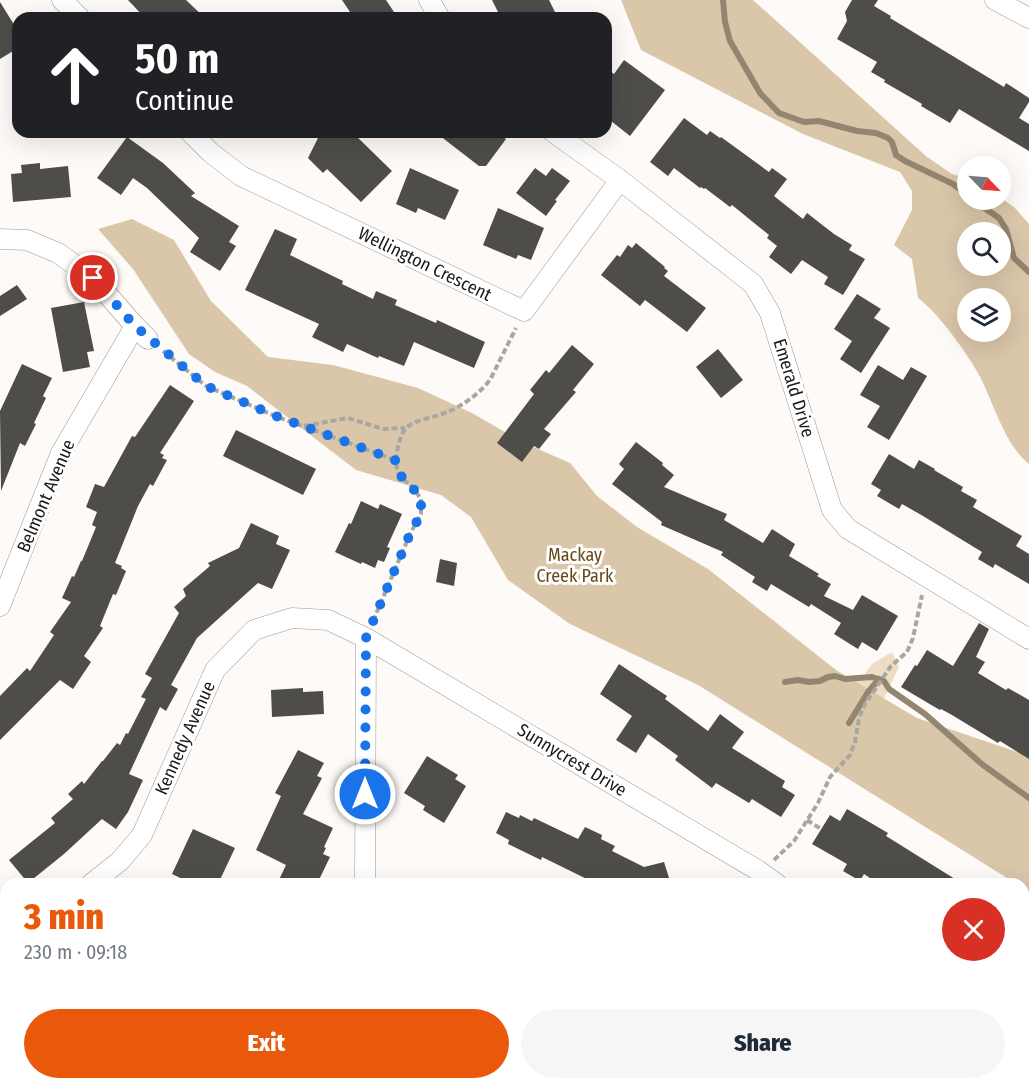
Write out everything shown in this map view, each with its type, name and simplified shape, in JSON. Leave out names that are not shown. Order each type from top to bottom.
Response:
[{"type":"street","points":[[62,0],[74,12]]},
{"type":"street","points":[[995,0],[1029,18]]},
{"type":"street","name":"Wellington Crescent","points":[[196,138],[241,176],[524,311]]},
{"type":"street","name":"Emerald Drive","points":[[560,138],[620,180],[753,284],[770,313],[832,510],[848,529],[1029,639]]},
{"type":"street","points":[[524,311],[620,180]]},
{"type":"street","points":[[0,238],[27,240],[58,253],[93,278],[142,333]]},
{"type":"street","name":"Belmont Avenue","points":[[0,606],[61,453],[142,333]]},
{"type":"street","name":"Kennedy Avenue","points":[[99,878],[120,861],[141,835],[215,670],[254,630],[292,618],[328,620],[366,638]]},
{"type":"street","points":[[365,878],[366,638]]},
{"type":"street","name":"Sunnycrest Drive","points":[[366,638],[756,877]]},
{"type":"path","points":[[303,426],[348,418],[383,429],[406,428],[445,413],[473,398],[490,380],[524,311]]},
{"type":"path","points":[[142,333],[206,386],[276,416],[395,460]]},
{"type":"path","points":[[366,638],[410,534],[421,514],[421,499],[399,474],[395,460],[406,428]]},
{"type":"path","points":[[756,877],[794,841],[818,803],[830,777],[850,755],[859,718],[865,704],[891,666],[907,652],[913,638],[928,578]]},
{"type":"path","points":[[807,820],[821,829]]},
{"type":"shaded area","points":[[892,652],[899,667],[879,709],[843,689],[862,678],[872,664]]},
{"type":"green space","points":[[621,0],[753,0],[927,157],[957,175],[957,210],[1011,210],[1011,205],[1029,224],[1029,464],[1008,439],[980,377],[958,342],[1011,342],[1011,288],[957,288],[957,341],[946,326],[918,298],[912,259],[894,245],[912,210],[912,191],[900,172],[803,134],[641,50]]},
{"type":"green space","name":"Mackay Creek Park","points":[[132,219],[174,240],[211,301],[268,357],[333,365],[418,388],[472,413],[522,442],[570,463],[597,496],[637,527],[708,569],[836,670],[917,718],[1029,756],[1029,878],[1007,878],[698,685],[570,624],[508,580],[471,517],[441,495],[356,470],[247,386],[215,372],[189,354],[133,269],[98,229]]},
{"type":"building","points":[[128,0],[186,0],[199,12],[139,12]]},
{"type":"building","points":[[342,0],[386,0],[394,12],[350,12]]},
{"type":"building","points":[[492,0],[549,0],[555,12],[498,12]]},
{"type":"building","points":[[852,0],[878,0],[874,6],[891,16],[890,18],[1004,87],[1006,83],[1029,98],[1019,118],[1029,124],[1029,151],[959,109],[950,123],[871,72],[877,62],[837,39],[847,21],[845,12]]},
{"type":"building","points":[[0,2],[12,21],[12,52],[0,59]]},
{"type":"building","points":[[624,60],[665,90],[630,136],[612,122],[612,72],[614,74]]},
{"type":"building","points":[[684,118],[707,135],[710,131],[721,137],[769,172],[772,168],[787,179],[774,196],[803,219],[807,213],[852,245],[849,250],[865,259],[843,295],[824,284],[828,277],[802,260],[791,274],[769,257],[777,246],[767,238],[769,235],[732,205],[730,207],[705,188],[700,188],[674,168],[668,176],[650,162]]},
{"type":"building","points":[[128,138],[163,163],[195,193],[191,196],[239,226],[229,242],[236,246],[220,271],[190,252],[199,238],[147,188],[133,178],[121,195],[97,178]]},
{"type":"building","points":[[318,138],[358,138],[392,171],[361,202],[327,169],[323,173],[308,158]]},
{"type":"building","points":[[443,138],[506,139],[486,166],[479,166]]},
{"type":"building","points":[[40,163],[40,169],[68,166],[71,197],[13,202],[11,174],[22,173],[21,165]]},
{"type":"building","points":[[410,168],[459,190],[445,220],[418,208],[416,213],[396,204]]},
{"type":"building","points":[[535,168],[546,176],[552,168],[570,181],[546,216],[516,193]]},
{"type":"building","points":[[498,208],[544,228],[531,260],[518,255],[516,259],[483,245]]},
{"type":"building","points":[[275,229],[297,239],[290,255],[343,281],[342,284],[373,299],[376,291],[397,300],[395,305],[436,323],[437,320],[485,342],[474,368],[414,342],[404,366],[379,356],[378,358],[347,344],[343,352],[312,337],[319,324],[245,290]]},
{"type":"building","points":[[636,243],[665,267],[668,271],[664,276],[706,308],[687,332],[645,300],[640,306],[601,275],[617,255],[620,257],[628,245],[632,248]]},
{"type":"building","points":[[17,285],[27,299],[0,316],[0,296]]},
{"type":"building","points":[[857,294],[881,309],[874,318],[890,328],[861,373],[840,359],[852,341],[834,329]]},
{"type":"building","points":[[84,302],[94,351],[87,352],[90,367],[63,372],[51,308]]},
{"type":"building","points":[[572,345],[594,364],[573,390],[576,392],[544,429],[551,434],[539,449],[534,446],[522,462],[497,443],[534,394],[530,390],[546,370],[549,373]]},
{"type":"building","points":[[718,349],[743,380],[721,398],[696,367]]},
{"type":"building","points":[[22,364],[52,378],[43,396],[46,398],[34,423],[36,424],[25,446],[20,443],[1,491],[0,411]]},
{"type":"building","points":[[878,365],[903,380],[911,367],[927,376],[889,440],[867,427],[880,406],[860,395]]},
{"type":"building","points":[[170,385],[194,401],[160,453],[164,455],[162,458],[167,460],[153,486],[150,484],[138,506],[115,563],[126,571],[116,595],[113,594],[100,626],[103,628],[84,656],[91,662],[73,689],[60,680],[0,740],[0,696],[27,668],[30,671],[54,635],[50,632],[71,602],[62,598],[82,561],[96,527],[92,525],[97,512],[86,507],[95,484],[104,487],[132,436],[135,437]]},
{"type":"building","points":[[236,430],[316,469],[303,495],[223,456]]},
{"type":"building","points":[[636,442],[663,463],[662,465],[674,475],[664,487],[727,514],[724,520],[763,543],[772,529],[795,544],[789,556],[831,584],[824,596],[853,610],[862,595],[898,616],[877,651],[862,642],[858,649],[834,634],[841,623],[811,604],[809,607],[771,584],[767,591],[752,582],[755,577],[721,555],[723,552],[661,525],[662,522],[612,484],[624,469],[619,464]]},
{"type":"building","points":[[889,454],[914,469],[919,460],[935,469],[963,487],[961,491],[977,500],[973,507],[1022,536],[1016,546],[1029,554],[1029,584],[995,564],[993,568],[978,559],[982,552],[923,516],[902,504],[899,509],[877,496],[881,490],[871,484]]},
{"type":"building","points":[[361,501],[378,509],[380,504],[402,514],[387,547],[390,548],[384,562],[378,560],[375,568],[335,552]]},
{"type":"building","points":[[251,523],[279,536],[276,544],[290,550],[272,589],[258,583],[197,638],[171,685],[178,689],[166,711],[160,707],[129,774],[143,780],[128,812],[116,829],[102,819],[34,878],[24,878],[9,860],[55,823],[51,818],[73,799],[68,794],[82,781],[84,784],[117,743],[120,745],[126,733],[128,734],[146,699],[141,697],[152,678],[145,674],[179,613],[174,607],[186,596],[183,589],[210,566],[208,563],[239,548]]},
{"type":"building","points":[[440,559],[457,563],[454,586],[436,582]]},
{"type":"building","points":[[979,623],[989,629],[976,657],[985,662],[978,673],[1006,690],[1008,688],[1029,700],[1029,759],[901,687],[927,650],[953,666]]},
{"type":"building","points":[[619,664],[667,696],[665,699],[708,731],[720,714],[744,732],[732,748],[785,781],[782,787],[795,795],[781,817],[752,799],[749,803],[716,783],[712,788],[675,760],[678,756],[648,734],[636,753],[616,740],[632,716],[600,694]]},
{"type":"building","points":[[303,688],[303,692],[323,691],[324,714],[272,717],[271,690]]},
{"type":"building","points":[[298,750],[324,763],[317,776],[322,778],[303,814],[333,828],[323,854],[330,857],[320,878],[280,878],[286,865],[256,850],[281,796],[275,793]]},
{"type":"building","points":[[427,756],[458,775],[455,779],[466,786],[444,823],[423,810],[425,806],[404,793]]},
{"type":"building","points":[[847,809],[888,833],[886,836],[953,878],[870,878],[864,874],[862,878],[855,878],[843,871],[847,864],[812,844],[830,815],[840,821]]},
{"type":"building","points":[[506,812],[532,821],[534,818],[578,839],[585,827],[602,835],[601,839],[615,846],[612,851],[644,867],[664,862],[669,878],[585,878],[542,857],[541,860],[508,844],[509,840],[496,833]]},
{"type":"building","points":[[193,829],[235,848],[221,878],[180,878],[172,874]]},
{"type":"waterway","points":[[723,0],[730,41],[760,93],[779,113],[804,122],[819,121],[857,131],[876,133],[888,138],[892,142],[896,155],[905,161],[957,187]]},
{"type":"waterway","points":[[987,210],[999,218],[1006,229],[1014,258],[1029,272]]},
{"type":"waterway","points":[[785,682],[820,681],[835,676],[845,679],[872,677],[884,681],[889,689],[925,714],[983,765],[1029,798]]},
{"type":"waterway","points":[[849,723],[879,679]]},
{"type":"route","points":[[93,278],[148,339],[206,386],[276,416],[395,460],[399,474],[421,499],[421,514],[410,534],[366,638],[365,794]]}]
